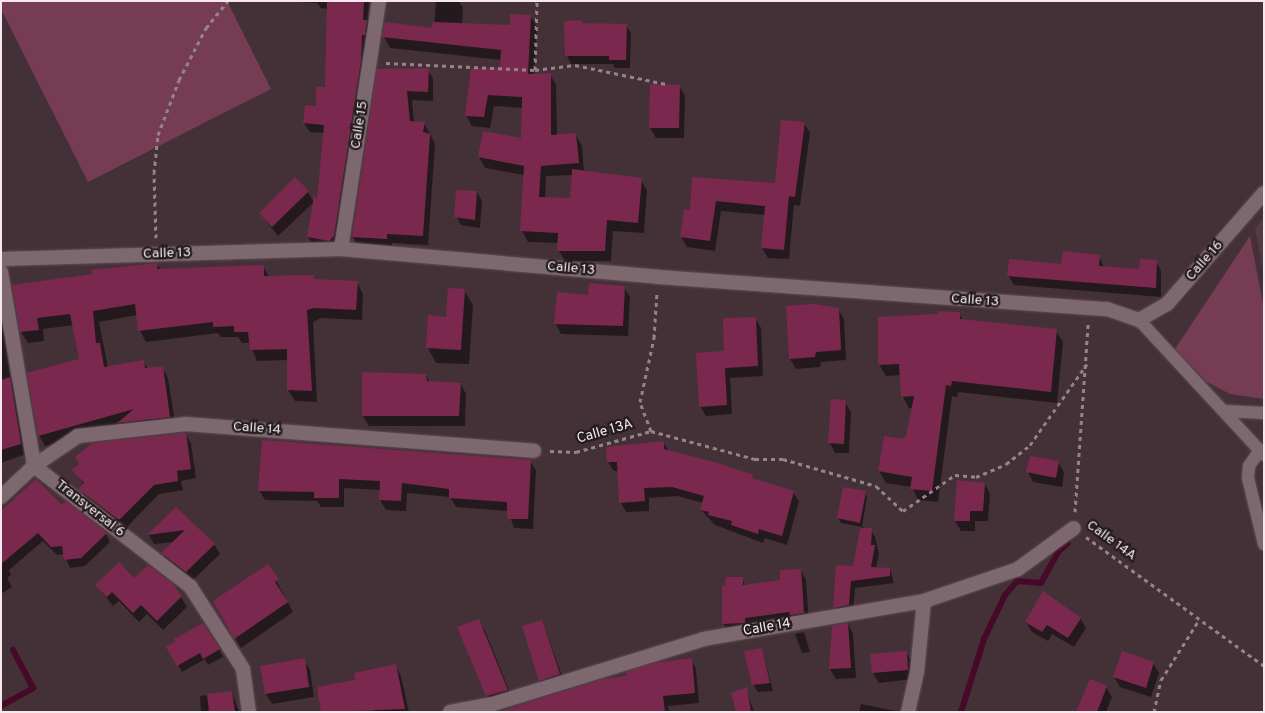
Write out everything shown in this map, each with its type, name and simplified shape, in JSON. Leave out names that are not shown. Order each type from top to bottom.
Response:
[{"type":"street","name":"Calle 15","points":[[341,249],[379,1]]},
{"type":"street","name":"Calle 16","points":[[1139,320],[1167,304],[1264,194]]},
{"type":"street","name":"Calle 13","points":[[1,259],[341,249],[658,277],[1107,309],[1139,320]]},
{"type":"street","points":[[1,272],[34,466]]},
{"type":"street","name":"Calle 14","points":[[1,497],[34,466],[78,436],[186,424],[534,450]]},
{"type":"street","name":"Transversal 6","points":[[34,466],[190,586],[243,669],[249,712]]},
{"type":"street","name":"Calle 14","points":[[450,712],[493,704],[704,639],[924,601],[1018,569],[1074,528]]},
{"type":"street","points":[[908,712],[917,672],[924,601]]},
{"type":"lane","points":[[1139,320],[1225,411],[1261,454],[1250,466],[1248,478],[1264,544]]},
{"type":"lane","points":[[1225,411],[1264,413]]},
{"type":"path","points":[[156,254],[154,173],[158,135],[179,80],[206,28],[228,1]]},
{"type":"path","points":[[534,70],[537,1]]},
{"type":"path","points":[[370,62],[534,70],[575,64],[666,84]]},
{"type":"path","points":[[658,277],[654,338],[640,402],[651,431],[755,459],[784,459],[876,486],[903,511],[955,475],[976,477],[1006,464],[1030,445],[1086,364]]},
{"type":"path","name":"Calle 14A","points":[[1089,309],[1074,528],[1264,666]]},
{"type":"path","name":"Calle 13A","points":[[534,450],[576,452],[651,431]]},
{"type":"path","points":[[1154,712],[1161,680],[1199,620]]},
{"type":"shaded area","points":[[1,1],[227,1],[271,89],[88,182],[1,9]]},
{"type":"shaded area","points":[[1264,218],[1264,275],[1255,228]]},
{"type":"shaded area","points":[[1250,236],[1264,309],[1264,399],[1230,394],[1207,382],[1175,349]]},
{"type":"building","points":[[327,1],[364,1],[363,20],[367,20],[365,35],[362,35],[361,60],[334,236],[329,241],[307,237],[314,196],[317,199],[324,125],[303,123],[305,105],[316,106],[316,87],[325,87]]},
{"type":"building","points":[[510,14],[531,15],[528,74],[551,73],[551,135],[576,133],[579,163],[541,166],[539,197],[570,198],[572,169],[642,178],[638,223],[607,220],[605,251],[557,251],[558,233],[520,231],[524,166],[478,157],[483,131],[521,138],[522,97],[488,95],[484,117],[465,116],[471,68],[500,68],[501,50],[382,37],[385,22],[432,28],[433,22],[510,25]]},
{"type":"building","points":[[582,20],[582,23],[627,24],[626,60],[609,60],[609,56],[565,56],[564,21]]},
{"type":"building","points":[[429,68],[428,92],[407,91],[410,121],[425,122],[423,132],[430,134],[423,236],[387,234],[387,239],[352,237],[377,69]]},
{"type":"building","points":[[650,84],[680,85],[679,128],[649,128]]},
{"type":"building","points":[[781,120],[805,122],[795,197],[789,196],[784,250],[761,248],[765,206],[716,201],[710,241],[680,237],[684,209],[690,210],[692,177],[775,183]]},
{"type":"building","points":[[295,177],[309,191],[272,227],[259,213]]},
{"type":"building","points":[[456,190],[477,191],[475,220],[454,217]]},
{"type":"building","points":[[1063,251],[1100,255],[1099,266],[1139,269],[1140,259],[1157,260],[1156,288],[1007,276],[1009,259],[1061,264]]},
{"type":"building","points":[[158,263],[157,269],[264,265],[264,276],[314,275],[314,279],[358,281],[356,310],[314,308],[307,310],[312,391],[287,390],[287,349],[250,350],[248,332],[234,332],[234,326],[213,327],[213,322],[138,331],[135,304],[93,311],[96,343],[100,343],[104,367],[144,360],[145,368],[163,366],[170,417],[117,423],[134,409],[38,436],[27,373],[79,359],[70,314],[37,318],[39,330],[20,332],[12,285],[92,274],[91,270]]},
{"type":"building","points":[[589,283],[625,286],[623,326],[554,324],[557,292],[588,295]]},
{"type":"building","points":[[448,288],[465,289],[461,350],[426,348],[428,315],[446,317]]},
{"type":"building","points":[[814,304],[839,308],[841,350],[816,352],[815,357],[789,359],[786,306]]},
{"type":"building","points":[[938,311],[960,312],[960,319],[1057,329],[1051,392],[952,381],[951,386],[946,385],[932,491],[910,489],[912,477],[878,471],[884,436],[902,439],[906,436],[914,396],[901,397],[899,364],[878,365],[878,317],[938,314]]},
{"type":"building","points":[[756,317],[758,366],[725,368],[727,405],[699,407],[696,353],[724,351],[723,318]]},
{"type":"building","points":[[362,372],[426,374],[427,381],[461,383],[459,416],[362,416]]},
{"type":"building","points":[[10,377],[21,444],[1,450],[1,380]]},
{"type":"building","points":[[831,399],[846,400],[844,444],[828,443]]},
{"type":"building","points":[[186,433],[191,469],[177,471],[178,481],[154,485],[119,520],[78,489],[84,483],[72,470],[79,464],[75,457],[92,443]]},
{"type":"building","points":[[262,440],[531,460],[528,519],[507,519],[507,502],[449,498],[449,489],[402,483],[401,501],[379,500],[380,481],[339,479],[339,498],[314,498],[314,492],[258,491]]},
{"type":"building","points":[[664,441],[664,449],[721,464],[753,475],[752,478],[794,491],[782,536],[759,529],[758,534],[731,525],[732,521],[708,515],[709,512],[700,510],[704,496],[672,487],[644,488],[645,501],[619,503],[617,462],[607,462],[606,447]]},
{"type":"building","points":[[1030,456],[1059,461],[1056,478],[1026,472]]},
{"type":"building","points":[[36,479],[62,505],[66,501],[107,533],[81,558],[64,560],[62,546],[51,547],[38,533],[1,564],[1,511]]},
{"type":"building","points":[[957,480],[985,483],[983,511],[970,511],[970,521],[954,521]]},
{"type":"building","points":[[843,487],[866,491],[860,523],[837,518]]},
{"type":"building","points":[[176,507],[215,544],[186,572],[161,553],[185,530],[147,535]]},
{"type":"building","points":[[860,528],[872,528],[871,545],[875,545],[871,567],[890,568],[890,576],[851,581],[849,605],[833,608],[836,565],[853,566]]},
{"type":"building","points":[[119,562],[134,578],[148,565],[173,584],[182,596],[157,621],[141,605],[133,613],[112,592],[107,597],[95,585]]},
{"type":"building","points":[[268,564],[279,579],[275,582],[288,602],[234,639],[213,601]]},
{"type":"building","points":[[801,569],[804,613],[790,615],[789,612],[745,618],[745,623],[722,624],[722,586],[725,586],[726,577],[743,577],[743,585],[780,580],[780,570]]},
{"type":"building","points":[[1043,591],[1081,618],[1068,638],[1047,625],[1042,632],[1025,622]]},
{"type":"building","points":[[479,619],[508,690],[486,696],[457,627]]},
{"type":"building","points":[[542,620],[560,674],[539,681],[522,626]]},
{"type":"building","points":[[203,623],[220,649],[203,659],[200,653],[177,666],[166,647],[176,641],[174,639]]},
{"type":"building","points":[[848,623],[851,668],[829,669],[832,626]]},
{"type":"building","points":[[762,648],[770,683],[752,685],[744,651]]},
{"type":"building","points":[[907,651],[908,670],[872,673],[870,654]]},
{"type":"building","points":[[1122,651],[1154,662],[1146,688],[1113,677]]},
{"type":"building","points":[[305,658],[309,687],[265,694],[260,666]]},
{"type":"building","points":[[692,658],[695,693],[663,696],[665,712],[498,712],[603,679],[626,676],[626,672],[654,663]]},
{"type":"building","points":[[396,664],[405,709],[321,712],[317,687],[355,680],[354,673]]},
{"type":"building","points":[[1090,679],[1107,686],[1097,712],[1076,712]]},
{"type":"building","points":[[747,687],[751,712],[736,712],[731,693]]},
{"type":"building","points":[[232,691],[235,712],[209,712],[207,694]]},
{"type":"waterway","points":[[961,712],[984,639],[1005,595],[1017,581],[1041,583],[1058,552],[1068,543]]},
{"type":"waterway","points":[[1,706],[33,688],[13,650]]}]
